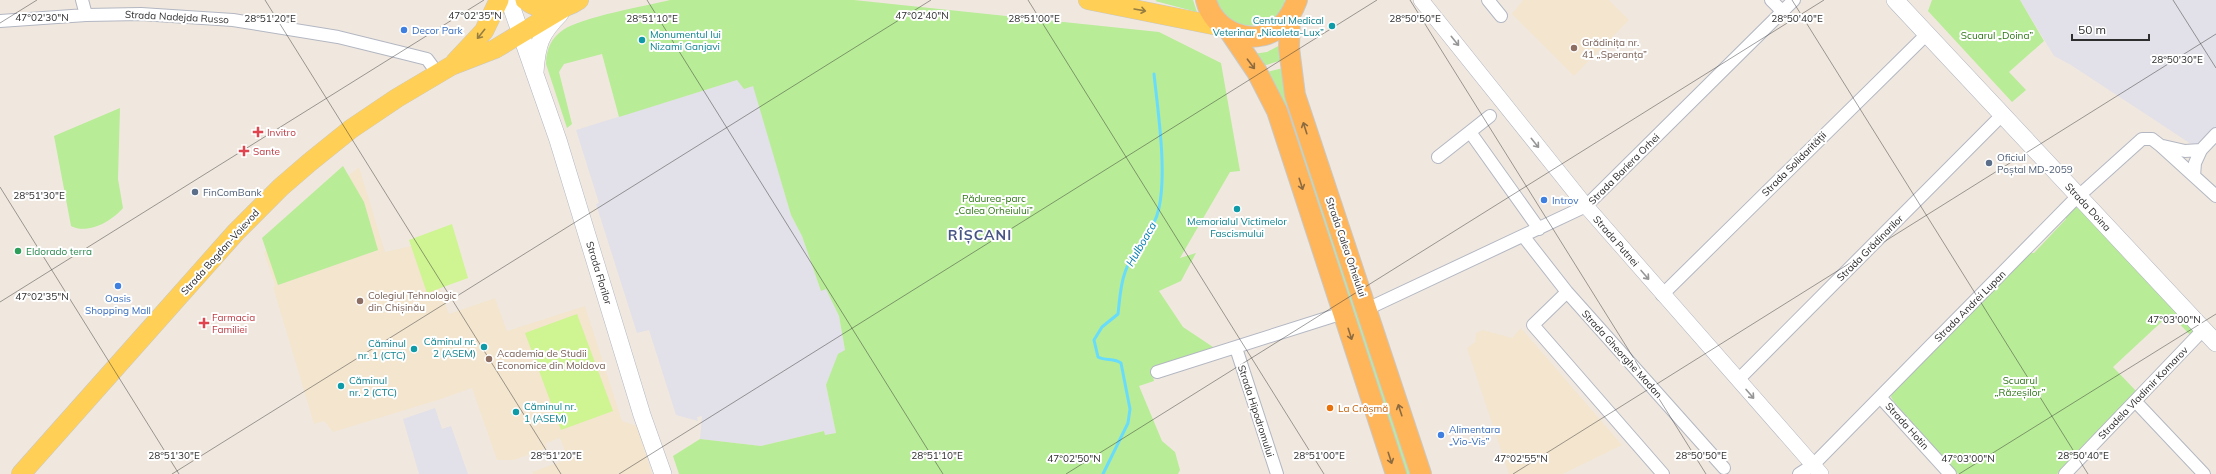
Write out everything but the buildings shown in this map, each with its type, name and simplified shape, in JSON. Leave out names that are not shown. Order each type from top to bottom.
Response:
[{"type":"highway","points":[[1206,0],[1214,18],[1226,30],[1257,72],[1277,111],[1396,474]]},
{"type":"highway","points":[[1226,30],[1246,37],[1263,36],[1278,28],[1293,8]]},
{"type":"highway","name":"Strada Calea Orheiului","points":[[1293,8],[1290,48],[1292,84],[1420,474]]},
{"type":"main road","name":"Strada Bogdan-Voievod","points":[[445,70],[484,31],[499,0]]},
{"type":"main road","name":"Strada Florilor","points":[[509,0],[520,35],[535,72],[640,410],[663,474]]},
{"type":"main road","points":[[525,0],[537,7],[550,9],[572,4]]},
{"type":"main road","points":[[1088,0],[1226,30]]},
{"type":"main road","name":"Strada Doina","points":[[1895,0],[2216,343]]},
{"type":"main road","name":"Strada Bogdan-Voievod","points":[[21,474],[209,262],[281,187],[351,129],[397,98],[445,70],[495,49],[572,4]]},
{"type":"main road","name":"Strada Florilor","points":[[535,72],[537,49],[541,36],[572,4]]},
{"type":"main road","name":"Strada Florilor","points":[[495,49],[509,48],[520,53],[535,72]]},
{"type":"street","points":[[82,0],[86,15]]},
{"type":"street","name":"Strada Putnei","points":[[1421,0],[1586,206],[1817,469]]},
{"type":"street","points":[[1488,0],[1501,16]]},
{"type":"street","points":[[1771,0],[1782,11]]},
{"type":"street","name":"Strada Bariera Orhei","points":[[1367,309],[1524,237],[1586,206],[1794,0]]},
{"type":"street","name":"Strada Nadejda Russo","points":[[0,21],[86,15],[181,16],[233,20],[344,38],[427,59],[445,70]]},
{"type":"street","name":"Strada Solidarității","points":[[1662,294],[1927,34]]},
{"type":"street","name":"Strada Grădinarilor","points":[[1738,380],[2002,115]]},
{"type":"street","points":[[1438,157],[1490,116]]},
{"type":"street","points":[[1470,132],[1538,229]]},
{"type":"street","points":[[2194,176],[2195,163],[2201,150],[2216,134]]},
{"type":"street","name":"Strada Andrei Lupan","points":[[1799,474],[1817,469],[1880,396],[2078,196],[2142,138],[2152,139],[2161,146]]},
{"type":"street","points":[[2161,146],[2184,151],[2201,150]]},
{"type":"street","points":[[2161,146],[2216,196]]},
{"type":"street","name":"Strada Gheorghe Madan","points":[[1524,237],[1567,292],[1724,468]]},
{"type":"street","points":[[1567,292],[1533,325],[1663,474]]},
{"type":"street","points":[[1157,372],[1343,313]]},
{"type":"street","name":"Stradela Vladimir Komarov","points":[[2065,474],[2204,330]]},
{"type":"street","name":"Strada Hipodromului","points":[[1236,348],[1277,474]]},
{"type":"street","name":"Strada Hotin","points":[[1880,396],[1950,474]]},
{"type":"street","points":[[2135,401],[2204,474]]},
{"type":"shaded area","name":"Grădinița nr. 41 „Speranța”","points":[[1523,0],[1609,0],[1629,20],[1574,76],[1512,14]]},
{"type":"shaded area","points":[[2020,0],[2216,0],[2216,128],[2201,144],[2191,144],[2071,65],[2054,56]]},
{"type":"shaded area","points":[[737,80],[753,86],[755,90],[791,215],[802,236],[821,291],[826,288],[839,316],[845,350],[826,385],[836,433],[825,435],[823,431],[761,446],[700,439],[702,416],[697,417],[698,421],[676,415],[649,330],[637,333],[596,204],[599,203],[576,130]]},
{"type":"shaded area","points":[[359,167],[385,252],[451,237],[439,287],[449,314],[495,298],[507,331],[585,306],[622,421],[637,426],[652,474],[533,474],[532,472],[568,459],[560,438],[546,443],[547,448],[514,460],[497,460],[472,388],[333,432],[324,421],[314,424],[273,287],[275,285],[264,253],[308,208]]},
{"type":"shaded area","points":[[1521,328],[1622,445],[1563,474],[1509,474],[1467,348],[1475,342],[1476,333],[1483,330],[1512,338]]},
{"type":"shaded area","points":[[435,408],[442,429],[451,426],[468,474],[419,474],[403,419]]},
{"type":"green space","name":"Pădurea-parc „Calea Orheiului”","points":[[670,0],[854,0],[1159,32],[1221,63],[1240,171],[1230,172],[1180,258],[1196,253],[1181,281],[1159,291],[1183,327],[1216,349],[1151,368],[1154,381],[1139,386],[1162,441],[1175,452],[1180,470],[1178,474],[679,474],[673,456],[700,439],[761,446],[824,431],[825,435],[836,433],[826,385],[838,354],[845,350],[839,316],[826,289],[821,291],[802,236],[791,215],[753,86],[744,89],[737,80],[619,117],[602,54],[564,64],[559,72],[572,124],[567,128],[546,64],[548,49],[555,37],[572,25],[599,16]]},
{"type":"green space","points":[[1157,0],[1193,0],[1197,12],[1155,1]]},
{"type":"green space","points":[[1217,0],[1285,0],[1280,11],[1272,19],[1262,24],[1251,26],[1240,24],[1230,19],[1222,11]]},
{"type":"green space","name":"Scuarul „Doina”","points":[[1932,0],[2020,0],[2044,41],[2009,72],[2026,90],[2012,102],[1928,11]]},
{"type":"green space","points":[[1282,44],[1282,60],[1263,66],[1253,54],[1267,52]]},
{"type":"green space","points":[[1283,68],[1412,474],[1406,474],[1285,106],[1267,72]]},
{"type":"green space","points":[[120,108],[118,179],[123,208],[113,218],[92,228],[85,229],[71,226],[54,136]]},
{"type":"green space","points":[[343,166],[364,202],[378,250],[278,285],[262,238]]},
{"type":"green space","name":"Scuarul „Răzeșilor”","points":[[2076,205],[2194,329],[2192,337],[2170,314],[2113,367],[2138,393],[2116,412],[2057,474],[1958,474],[1894,402],[1891,397],[1892,393],[2027,253],[2034,253],[2066,219],[2066,212]]},
{"type":"green space","points":[[452,224],[468,278],[427,293],[409,240]]},
{"type":"green space","points":[[577,314],[613,411],[561,430],[525,333]]},
{"type":"waterway","name":"Hulboaca","points":[[1103,474],[1128,423],[1130,409],[1121,363],[1098,357],[1094,340],[1102,327],[1118,314],[1121,287],[1127,267],[1154,222],[1159,208],[1162,159],[1154,74]]},
{"type":"place","name":"Centrul Medical Veterinar „Nicoleta-Lux”","points":[[1332,26]]},
{"type":"place","name":"Decor Park","points":[[404,30]]},
{"type":"place","name":"Monumentul lui Nizami Ganjavi","points":[[642,40]]},
{"type":"place","name":"Grădinița nr. 41 „Speranța”","points":[[1574,48]]},
{"type":"place","name":"Invitro","points":[[258,132]]},
{"type":"place","name":"Sante","points":[[244,151]]},
{"type":"place","name":"Oficiul Poștal MD-2059","points":[[1989,163]]},
{"type":"place","name":"FinComBank","points":[[195,192]]},
{"type":"place","name":"Introv","points":[[1544,200]]},
{"type":"place","name":"Memorialul Victimelor Fascismului","points":[[1237,209]]},
{"type":"place","name":"Eldorado terra","points":[[18,251]]},
{"type":"place","name":"Oasis Shopping Mall","points":[[118,286]]},
{"type":"place","name":"Colegiul Tehnologic din Chișinău","points":[[360,301]]},
{"type":"place","name":"Farmacia Familiei","points":[[204,323]]},
{"type":"place","name":"Căminul nr. 2 (ASEM)","points":[[484,347]]},
{"type":"place","name":"Căminul nr. 1 (CTC)","points":[[414,349]]},
{"type":"place","name":"Academia de Studii Economice din Moldova","points":[[489,359]]},
{"type":"place","name":"Căminul nr. 2 (CTC)","points":[[341,386]]},
{"type":"place","name":"La Crâșmă","points":[[1330,408]]},
{"type":"place","name":"Căminul nr. 1 (ASEM)","points":[[516,412]]},
{"type":"place","name":"Alimentara „Vio-Vis”","points":[[1441,435]]},
{"type":"district","name":"RÎȘCANI","points":[[980,235]]}]
